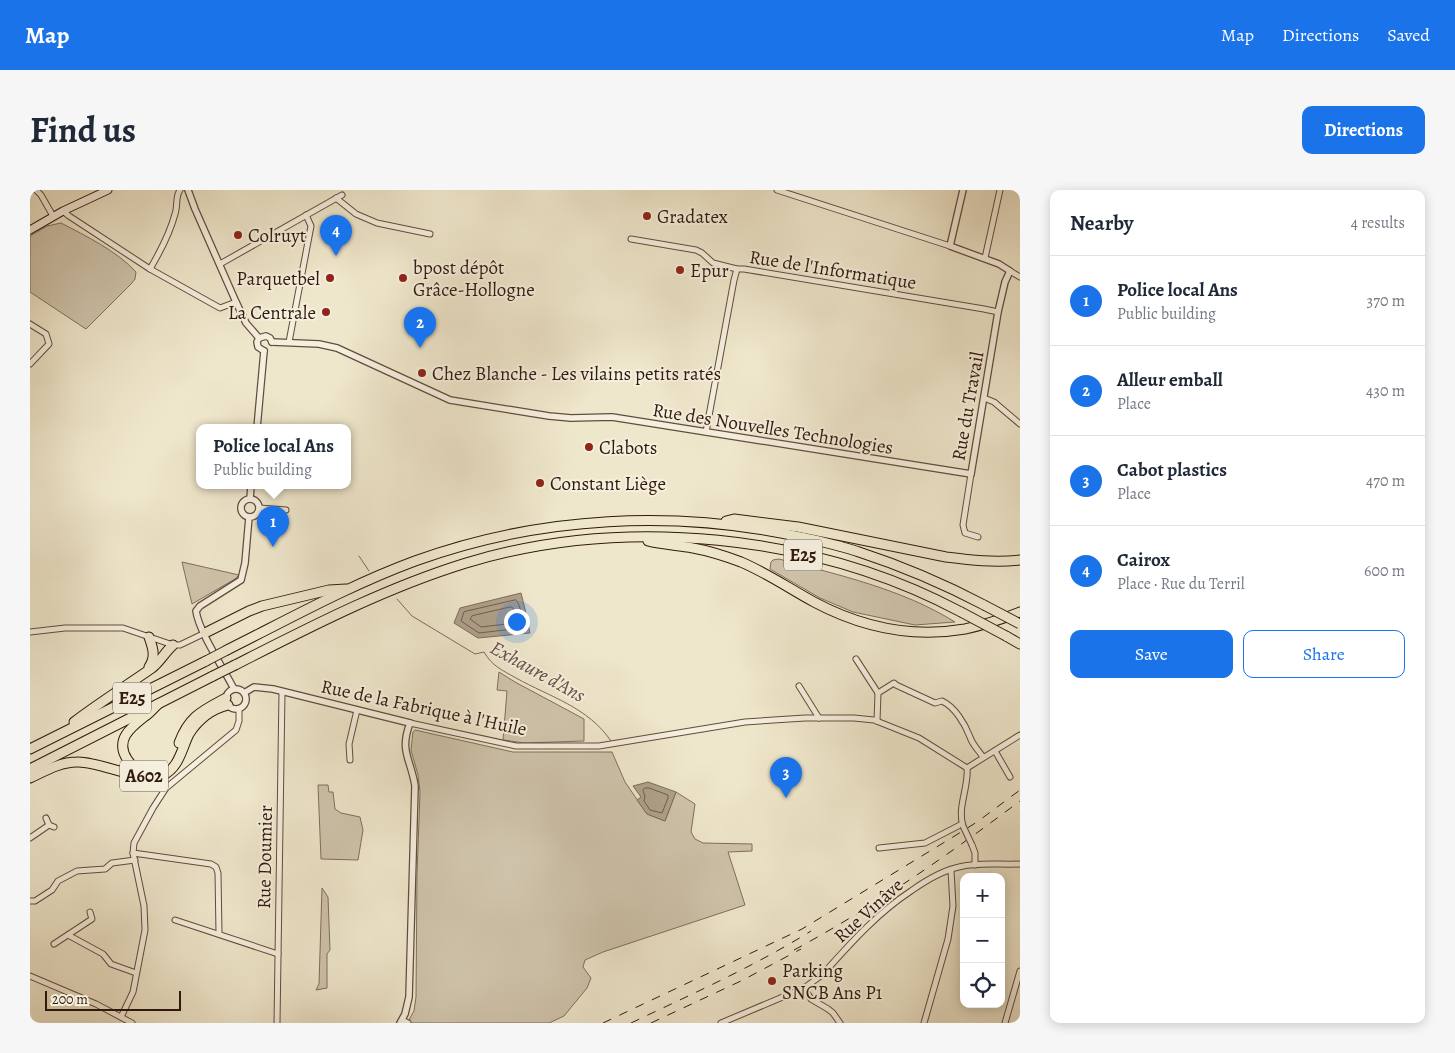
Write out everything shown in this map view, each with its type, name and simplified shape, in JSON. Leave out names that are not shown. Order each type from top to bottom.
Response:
[{"type":"highway","points":[[719,524],[734,519],[758,521],[798,527],[946,557],[988,562],[1020,560]]},
{"type":"highway","name":"E25","points":[[30,749],[352,588],[416,561],[456,548],[527,531],[599,522],[648,520],[719,524],[782,533],[857,551],[935,581],[1020,624]]},
{"type":"highway","name":"E25","points":[[30,769],[235,665],[363,602],[400,586],[467,563],[504,553],[553,545],[595,540],[659,537],[708,540],[787,551],[865,571],[918,592],[961,612],[1020,644]]},
{"type":"highway","points":[[636,538],[723,555],[758,570],[832,611],[850,619],[883,628],[918,632],[965,629],[994,622],[1020,612]]},
{"type":"highway","points":[[204,633],[262,606],[329,590],[352,588]]},
{"type":"highway","points":[[146,672],[154,658],[149,637]]},
{"type":"highway","points":[[58,735],[153,668],[173,645]]},
{"type":"highway","name":"A602","points":[[158,704],[128,730],[124,739],[123,746],[127,760],[142,772],[158,772],[166,768],[173,759],[184,730],[189,723],[195,717],[227,702]]},
{"type":"highway","name":"A602","points":[[30,778],[58,765],[78,762],[135,774],[155,777],[162,775],[173,768],[189,735],[200,720],[227,702]]},
{"type":"main road","points":[[30,230],[63,211],[108,190]]},
{"type":"street","points":[[36,190],[54,216]]},
{"type":"street","points":[[150,269],[160,252],[176,212],[177,194],[180,190]]},
{"type":"street","points":[[188,190],[246,323],[259,338]]},
{"type":"street","points":[[777,190],[985,258],[1020,277]]},
{"type":"street","points":[[950,246],[963,190]]},
{"type":"street","points":[[985,258],[1000,190]]},
{"type":"street","points":[[220,264],[342,195]]},
{"type":"street","points":[[336,198],[356,214],[377,223],[430,234]]},
{"type":"street","points":[[63,211],[150,269],[220,308],[236,302]]},
{"type":"street","points":[[289,342],[311,226],[306,215]]},
{"type":"street","points":[[631,239],[696,250],[712,263],[737,269]]},
{"type":"street","name":"Rue de l'Informatique","points":[[706,432],[737,269],[998,312]]},
{"type":"street","name":"Rue du Travail","points":[[978,537],[965,533],[963,525],[998,312],[1010,271]]},
{"type":"street","points":[[30,324],[46,334],[49,344],[30,364]]},
{"type":"street","points":[[259,338],[266,336],[272,342],[270,348],[264,351]]},
{"type":"street","points":[[259,338],[257,342],[258,347],[264,351]]},
{"type":"street","name":"Rue des Nouvelles Technologies","points":[[272,342],[320,344],[337,348],[450,400],[545,416],[571,418],[612,417],[971,474]]},
{"type":"street","points":[[257,424],[264,351]]},
{"type":"street","points":[[984,398],[994,402],[1020,424]]},
{"type":"street","points":[[250,499],[252,489]]},
{"type":"street","points":[[250,499],[257,502],[259,508],[255,515],[249,517],[243,514],[241,508],[244,500],[250,499]]},
{"type":"street","points":[[259,508],[286,510]]},
{"type":"street","points":[[234,689],[204,633],[197,618],[196,610],[241,580],[245,563],[249,517]]},
{"type":"street","points":[[30,632],[74,628],[123,628],[173,645],[180,645],[204,633]]},
{"type":"street","points":[[856,659],[878,693],[877,721]]},
{"type":"street","points":[[878,693],[894,683],[935,703],[942,700],[949,704],[961,719],[983,757]]},
{"type":"street","points":[[799,686],[819,718]]},
{"type":"street","name":"Rue de la Fabrique à l'Huile","points":[[244,693],[254,687],[282,692],[516,746],[599,746],[745,722],[854,718],[877,721],[919,738],[967,768]]},
{"type":"street","points":[[234,689],[244,693],[246,702],[239,709],[234,709],[227,702],[229,693],[234,689]]},
{"type":"street","name":"Rue Doumier","points":[[277,1023],[282,692]]},
{"type":"street","points":[[121,1016],[130,998],[144,941],[145,919],[134,843],[152,808],[166,788],[236,730],[239,722],[239,709]]},
{"type":"street","points":[[350,760],[350,742],[357,710]]},
{"type":"street","points":[[403,1022],[408,1002],[411,954],[414,786],[405,745],[410,723]]},
{"type":"street","points":[[975,865],[975,853],[962,825],[961,817],[967,768],[1020,735]]},
{"type":"street","points":[[995,751],[1010,777]]},
{"type":"street","points":[[30,838],[51,826],[46,818]]},
{"type":"street","points":[[879,848],[925,843],[962,825]]},
{"type":"street","points":[[134,852],[211,864],[216,868],[218,872],[219,934]]},
{"type":"street","points":[[30,901],[52,890],[58,881],[77,871],[105,869],[112,863],[135,860]]},
{"type":"street","name":"Rue Vinâve","points":[[721,1023],[804,988],[822,975],[853,940],[886,908],[923,882],[959,867],[1020,864]]},
{"type":"street","points":[[924,1023],[948,939],[953,906],[951,870]]},
{"type":"street","points":[[90,912],[92,919]]},
{"type":"street","points":[[92,919],[99,922]]},
{"type":"street","points":[[54,944],[92,919]]},
{"type":"street","points":[[175,920],[278,954]]},
{"type":"street","points":[[68,935],[103,954],[111,964],[136,973]]},
{"type":"street","points":[[1005,1023],[1020,971]]},
{"type":"street","points":[[30,976],[96,1004],[132,1023]]},
{"type":"street","points":[[804,988],[812,999],[828,1008],[840,1023]]},
{"type":"shaded area","points":[[61,223],[111,251],[136,272],[135,279],[131,284],[86,329],[30,292],[30,236],[47,226]]},
{"type":"shaded area","points":[[779,559],[870,584],[914,600],[955,622],[915,625],[853,612],[820,598],[770,569],[771,562]]},
{"type":"shaded area","points":[[182,562],[239,575],[192,604]]},
{"type":"shaded area","points":[[499,672],[584,719],[584,741],[524,743],[503,740],[507,691],[497,690]]},
{"type":"shaded area","points":[[415,730],[513,752],[612,752],[625,782],[647,814],[665,821],[676,792],[695,804],[691,832],[695,839],[703,843],[752,844],[752,851],[728,852],[745,905],[603,952],[585,960],[583,967],[591,978],[587,988],[564,1016],[549,1023],[409,1023],[414,1011],[416,997],[420,792],[418,775],[411,750],[413,732]]},
{"type":"shaded area","points":[[318,785],[328,785],[329,792],[333,792],[335,809],[341,813],[360,817],[363,830],[358,860],[321,859]]},
{"type":"shaded area","points":[[322,888],[328,897],[330,950],[327,954],[327,988],[316,990],[319,984]]},
{"type":"water","points":[[521,593],[530,633],[478,638],[454,623],[460,608]]},
{"type":"water","points":[[648,782],[676,792],[665,821],[647,814],[637,800],[641,797],[633,786]]},
{"type":"waterway","name":"Exhaure d'Ans","points":[[359,556],[369,571]]},
{"type":"waterway","name":"Exhaure d'Ans","points":[[397,599],[412,616],[475,654],[484,652],[490,661],[502,670],[580,711],[602,729],[611,741]]},
{"type":"railway","points":[[603,1023],[802,929],[977,822],[1020,790]]},
{"type":"railway","points":[[794,950],[910,880],[1020,801]]},
{"type":"railway","points":[[631,1023],[745,968],[811,931]]},
{"type":"railway","points":[[651,1023],[743,980],[801,949]]},
{"type":"place","name":"Gradatex","points":[[647,216]]},
{"type":"place","name":"Colruyt","points":[[238,235]]},
{"type":"place","name":"Cairox","points":[[336,256]]},
{"type":"place","name":"Epur","points":[[680,270]]},
{"type":"place","name":"Parquetbel","points":[[330,278]]},
{"type":"place","name":"bpost dépôt Grâce-Hollogne","points":[[403,278]]},
{"type":"place","name":"La Centrale","points":[[326,312]]},
{"type":"place","name":"Alleur emball","points":[[420,348]]},
{"type":"place","name":"Chez Blanche - Les vilains petits ratés","points":[[422,373]]},
{"type":"place","name":"Clabots","points":[[589,447]]},
{"type":"place","name":"Constant Liège","points":[[540,483]]},
{"type":"place","name":"Police local Ans","points":[[273,547]]},
{"type":"place","name":"Cabot plastics","points":[[786,798]]},
{"type":"place","name":"Parking SNCB Ans P1","points":[[772,981]]}]
